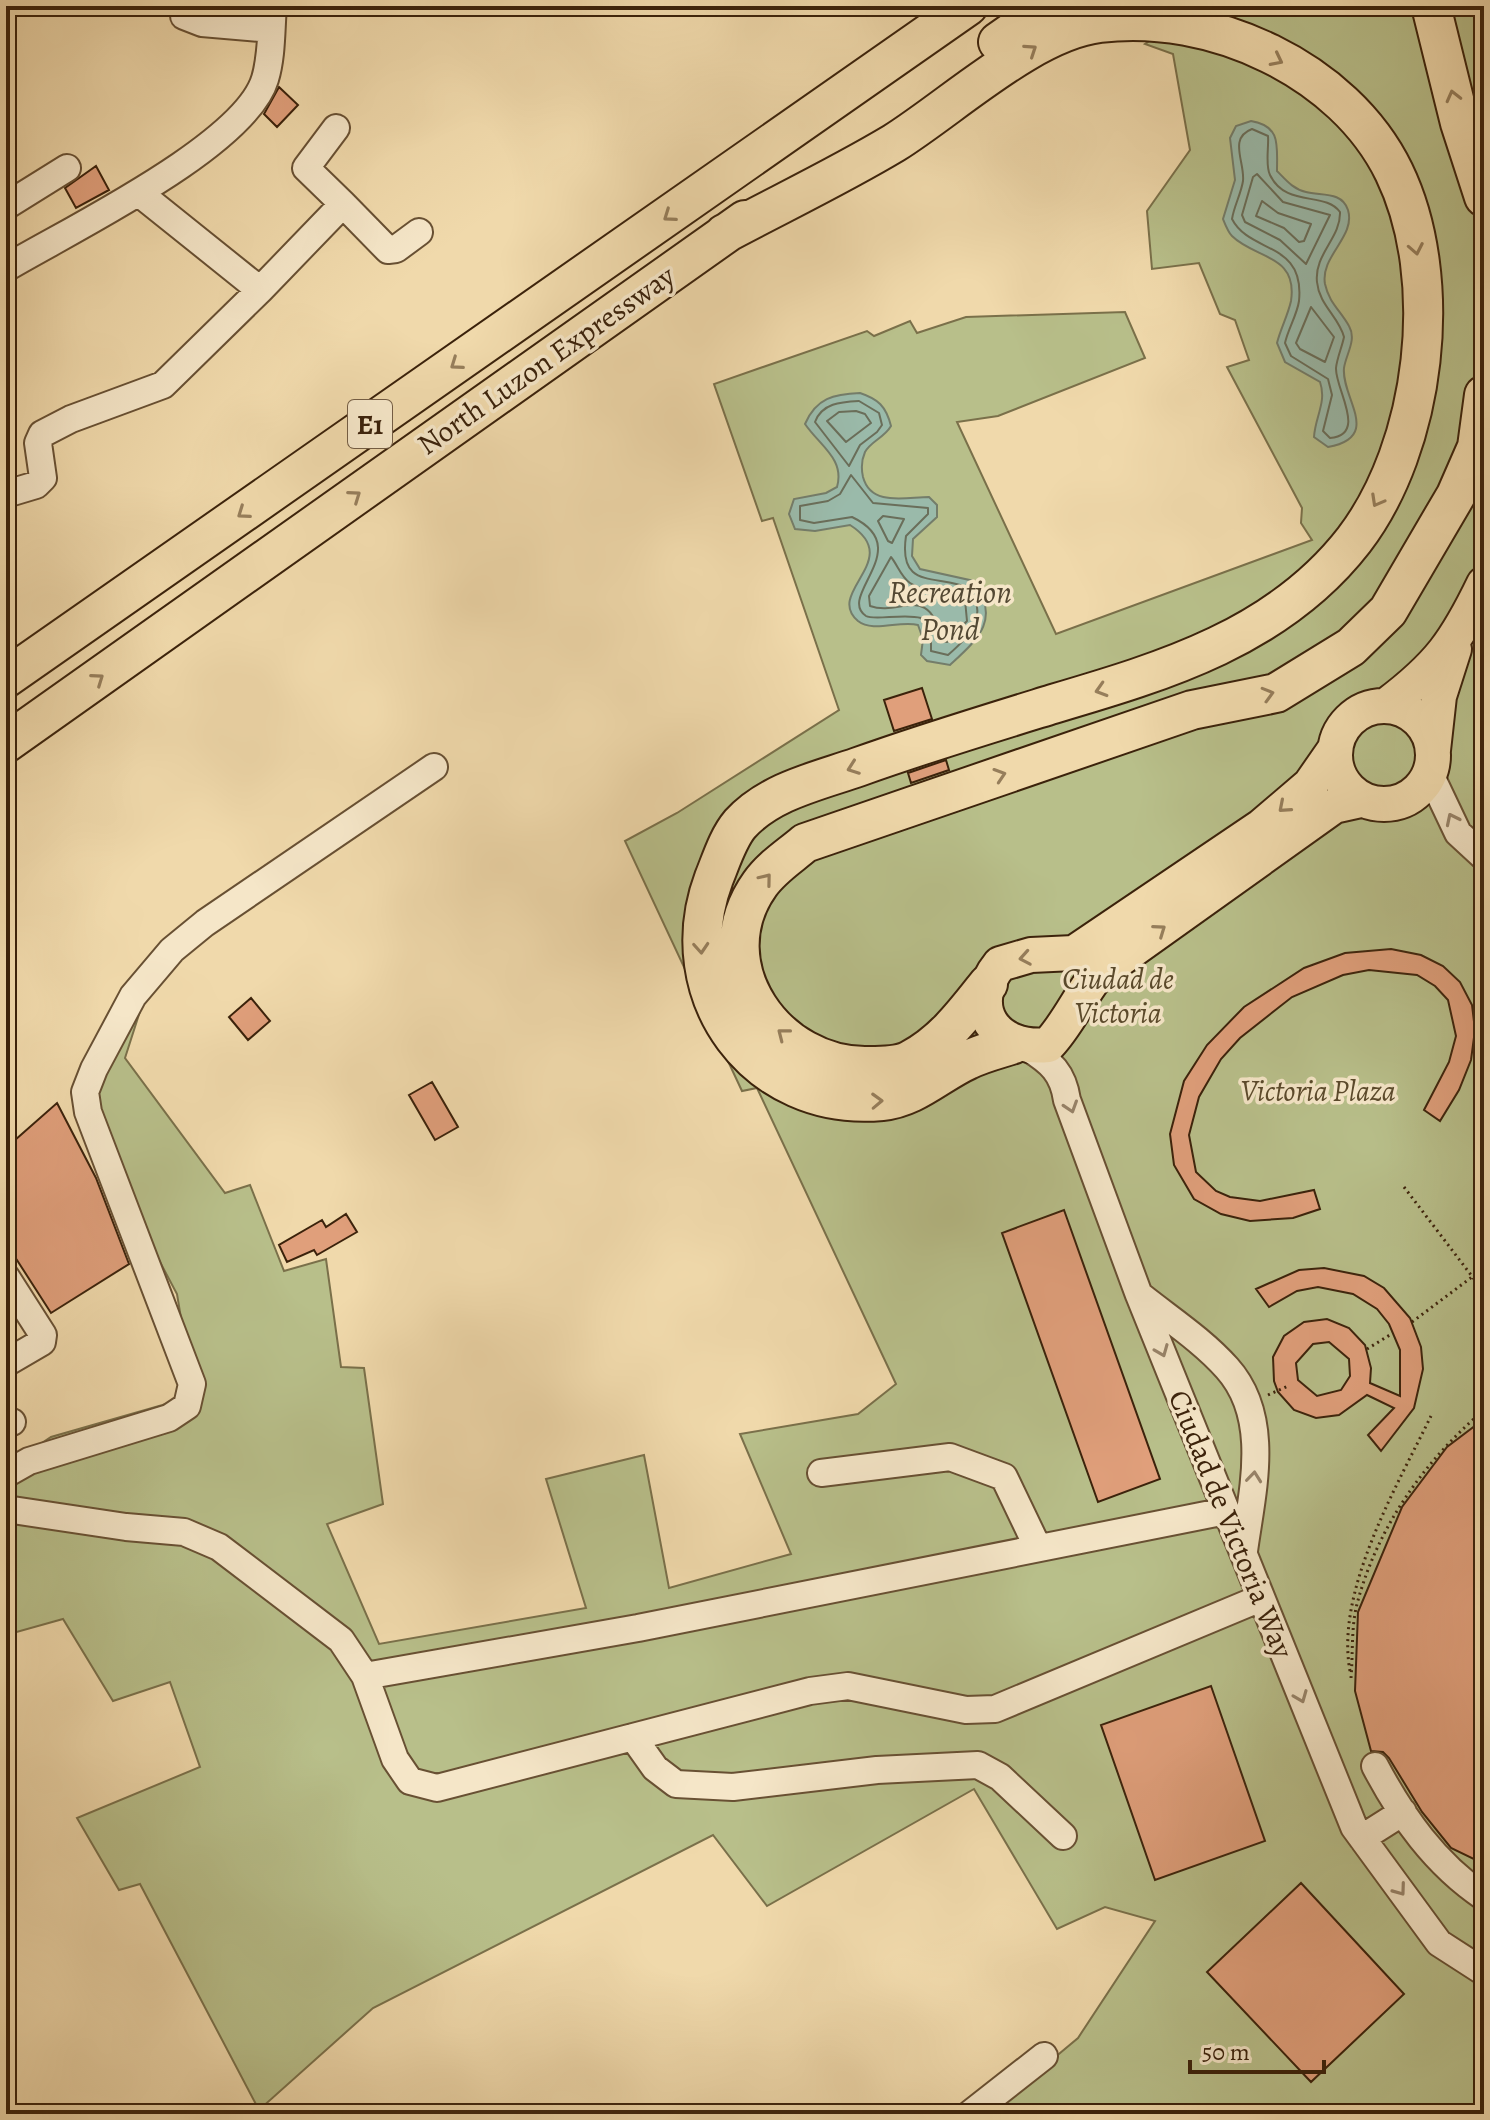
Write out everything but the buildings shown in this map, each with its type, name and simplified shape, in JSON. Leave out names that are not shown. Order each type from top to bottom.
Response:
[{"type":"highway","points":[[733,171],[922,6]]},
{"type":"highway","name":"North Luzon Expressway","points":[[6,678],[968,6]]},
{"type":"highway","name":"North Luzon Expressway","points":[[6,743],[1049,6]]},
{"type":"highway","points":[[1431,6],[1460,123],[1484,197]]},
{"type":"highway","points":[[724,234],[892,144],[1051,37],[1094,23],[1146,19],[1183,24],[1246,44],[1307,75],[1340,101],[1373,137],[1396,174],[1411,223],[1421,277],[1423,334],[1416,394],[1406,439],[1356,538],[1308,589],[1246,632],[1176,667],[923,743],[777,796],[738,826],[718,867],[706,899],[699,941],[704,976],[719,1013],[738,1046],[763,1067],[793,1085],[830,1099],[888,1101],[921,1089],[968,1060],[1021,1046]]},
{"type":"highway","points":[[988,984],[953,1029],[908,1062],[849,1067],[813,1054],[791,1041],[754,1004],[741,969],[740,942],[747,909],[760,885],[805,843],[1192,710],[1276,693],[1351,647],[1388,611],[1456,495],[1477,447],[1484,395]]},
{"type":"main road","points":[[1432,762],[1425,727],[1417,718],[1387,705],[1372,707],[1351,718],[1335,749],[1310,785],[1085,964],[1079,997],[1068,1024],[1048,1045],[1021,1046],[995,1030],[986,1007],[988,984],[1000,964],[1011,960],[1085,964],[1334,806],[1361,800],[1383,805],[1406,800],[1421,791],[1432,762],[1439,696],[1459,637],[1484,584]]},
{"type":"main road","points":[[1387,705],[1432,668],[1459,637]]},
{"type":"main road","points":[[1335,749],[1343,783],[1361,800]]},
{"type":"street","points":[[7,265],[139,193],[191,157],[253,102],[265,80],[272,18],[202,23],[184,16],[184,6]]},
{"type":"street","points":[[336,128],[306,168],[388,250],[396,249],[419,232]]},
{"type":"street","points":[[6,206],[67,168]]},
{"type":"street","points":[[139,193],[260,290]]},
{"type":"street","points":[[6,494],[36,485],[43,478],[38,443],[42,434],[71,419],[163,385],[343,204]]},
{"type":"street","points":[[1432,762],[1458,833],[1484,857]]},
{"type":"street","points":[[6,1474],[29,1461],[169,1418],[187,1406],[192,1384],[88,1112],[85,1092],[133,996],[172,950],[205,923],[434,767]]},
{"type":"street","name":"Ciudad de Victoria Way","points":[[1021,1046],[1049,1061],[1064,1078],[1067,1100],[1139,1295],[1354,1827],[1439,1943],[1484,1972]]},
{"type":"street","points":[[6,1277],[43,1335],[42,1342],[6,1363]]},
{"type":"street","points":[[1139,1295],[1230,1370],[1246,1403],[1256,1436],[1244,1555]]},
{"type":"street","points":[[821,1473],[950,1457],[1004,1477],[1038,1548]]},
{"type":"street","points":[[6,1509],[126,1527],[184,1532],[219,1547],[341,1640],[365,1676],[395,1759],[410,1781],[437,1788],[810,1691],[848,1686],[966,1710],[995,1709],[1261,1598]]},
{"type":"street","points":[[365,1676],[638,1628],[1226,1511]]},
{"type":"street","points":[[633,1737],[655,1768],[676,1784],[733,1787],[877,1770],[978,1765],[1000,1777],[1063,1836]]},
{"type":"street","points":[[1375,1766],[1434,1857],[1484,1897]]},
{"type":"street","points":[[1362,1838],[1403,1812]]},
{"type":"street","points":[[970,2114],[1044,2056]]},
{"type":"path","points":[[1404,1187],[1484,1292]]},
{"type":"path","points":[[1412,1322],[1484,1268]]},
{"type":"path","points":[[1367,1349],[1393,1333]]},
{"type":"path","points":[[1431,1416],[1359,1573],[1346,1652],[1351,1678],[1357,1605],[1399,1504],[1463,1428],[1484,1410]]},
{"type":"green space","name":"Ciudad de Victoria","points":[[1199,6],[1484,6],[1484,2114],[987,2114],[1078,2038],[1155,1921],[1105,1907],[1057,1929],[974,1789],[767,1906],[713,1835],[373,2008],[259,2110],[140,1884],[119,1890],[77,1818],[200,1767],[170,1682],[113,1701],[63,1619],[6,1635],[6,1467],[51,1437],[194,1396],[177,1294],[75,1102],[142,1005],[125,1058],[225,1193],[250,1185],[284,1271],[326,1259],[341,1367],[364,1368],[383,1504],[327,1524],[379,1644],[586,1608],[546,1479],[644,1455],[669,1588],[791,1554],[740,1434],[858,1414],[896,1384],[757,1088],[742,1091],[625,841],[677,813],[839,710],[773,518],[762,521],[714,384],[867,331],[874,336],[910,321],[917,333],[966,317],[1125,312],[1145,358],[998,416],[957,422],[1056,634],[1312,540],[1301,523],[1302,508],[1227,367],[1249,360],[1235,320],[1220,314],[1199,263],[1152,269],[1147,211],[1190,150],[1173,54],[1145,44]]},
{"type":"water","points":[[1251,121],[1268,127],[1272,132],[1277,145],[1277,171],[1287,181],[1301,191],[1336,197],[1348,210],[1347,229],[1328,264],[1325,284],[1351,331],[1344,368],[1356,426],[1353,435],[1344,442],[1328,447],[1314,437],[1321,403],[1320,382],[1285,362],[1277,343],[1291,301],[1288,274],[1273,260],[1232,236],[1223,219],[1235,180],[1230,138],[1236,126]]},
{"type":"water","name":"Recreation Pond","points":[[860,393],[880,404],[891,426],[864,455],[862,471],[867,486],[881,497],[929,497],[937,505],[937,517],[913,539],[912,556],[920,569],[974,581],[986,607],[983,628],[950,665],[927,661],[921,655],[923,639],[918,625],[871,626],[858,621],[850,610],[850,599],[868,563],[870,551],[865,538],[850,525],[815,531],[795,529],[789,514],[794,499],[826,493],[837,487],[839,477],[830,453],[805,424],[809,415],[827,399]]},
{"type":"park label","name":"Victoria Plaza","points":[[1318,1091]]}]
